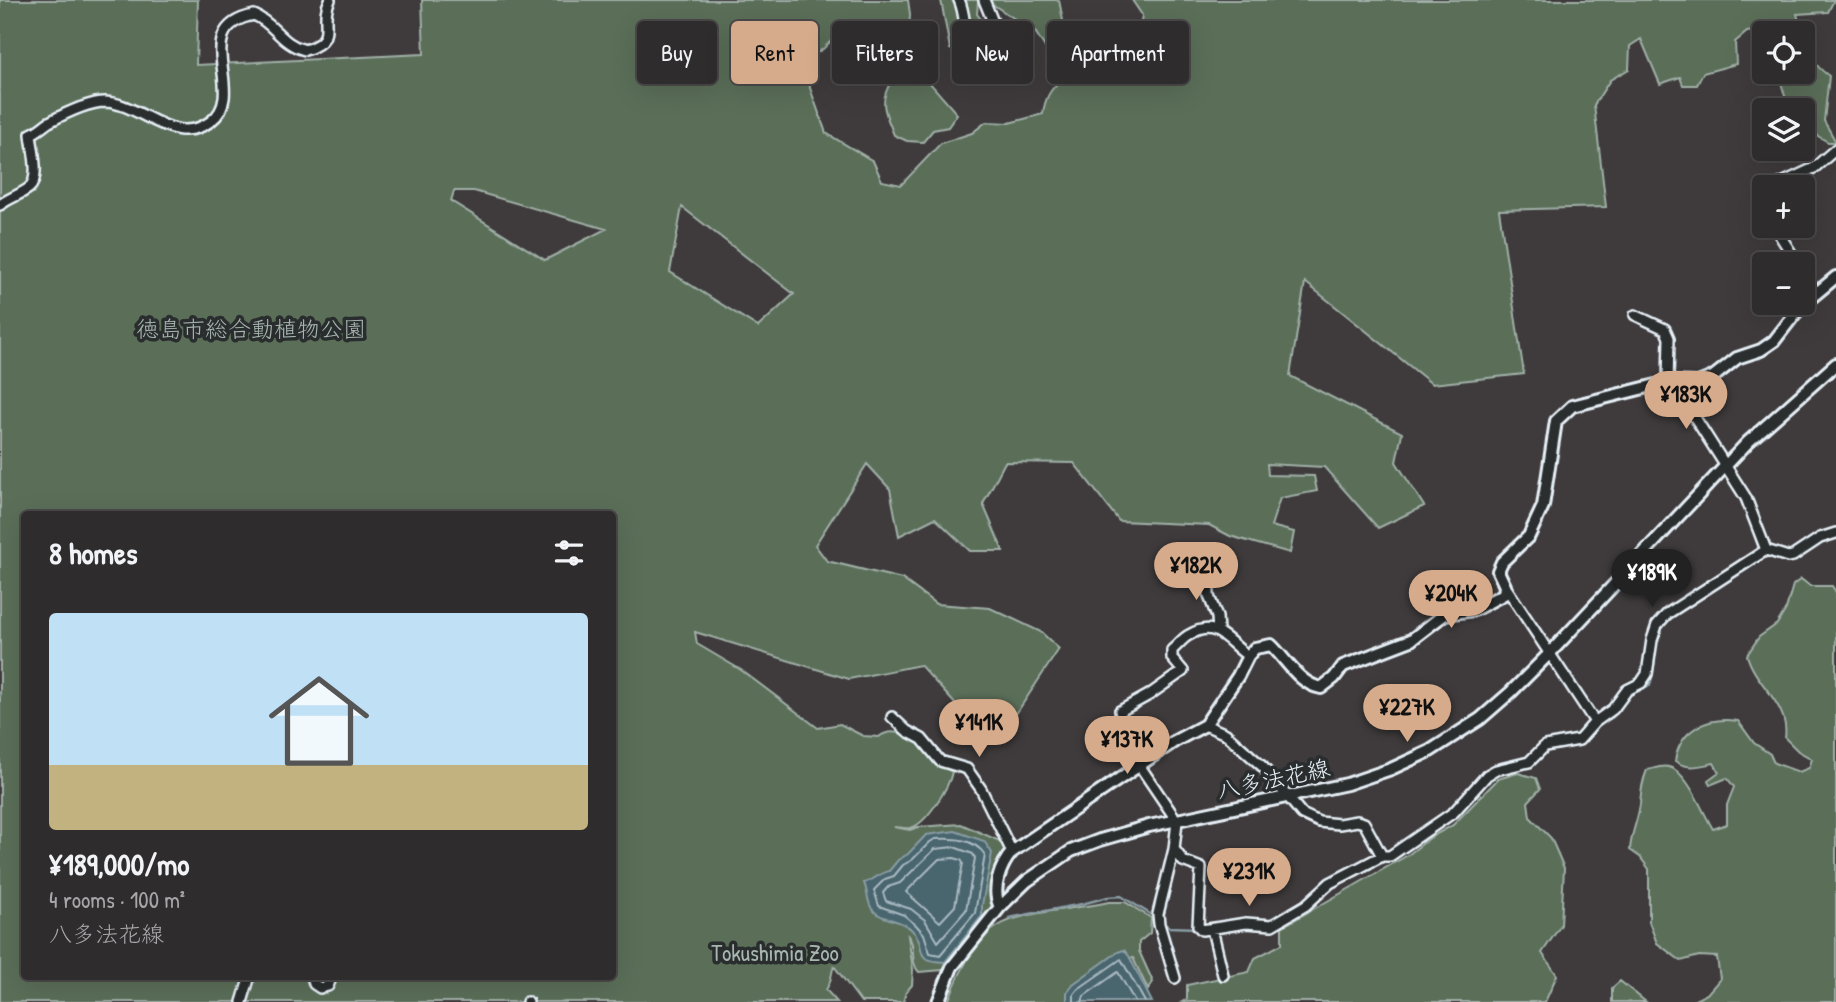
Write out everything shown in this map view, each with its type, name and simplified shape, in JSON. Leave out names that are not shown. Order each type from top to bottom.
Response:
[{"type":"main road","points":[[1000,907],[996,899],[997,882],[1012,852],[1175,741],[1205,725],[1255,648],[1270,645],[1312,687],[1321,688],[1334,678],[1343,666],[1411,640],[1445,614],[1474,610],[1504,594],[1505,586],[1499,571],[1502,562],[1529,536],[1543,506],[1556,421],[1572,406],[1668,383],[1690,384],[1713,377],[1737,358],[1761,351],[1774,341],[1801,306],[1836,277]]},
{"type":"main road","name":"八多法花線","points":[[938,1002],[952,967],[1000,907],[1027,881],[1071,851],[1100,840],[1177,821],[1347,784],[1391,769],[1430,751],[1480,719],[1550,653],[1748,442],[1836,364]]},
{"type":"street","points":[[0,205],[30,187],[34,181],[36,175],[32,134],[51,121],[86,106],[105,102],[123,106],[169,128],[182,130],[210,122],[218,114],[224,98],[220,48],[221,39],[232,24],[254,15],[283,40],[304,50],[320,45],[323,41],[330,0]]},
{"type":"street","points":[[959,0],[970,49],[978,57],[985,57],[991,52],[996,35],[984,0]]},
{"type":"street","points":[[1799,175],[1814,168],[1836,149]]},
{"type":"street","points":[[1635,315],[1665,329],[1669,338],[1668,383]]},
{"type":"street","points":[[1690,384],[1692,413],[1746,498],[1766,550]]},
{"type":"street","points":[[1766,550],[1793,556],[1813,542],[1836,533]]},
{"type":"street","points":[[1174,849],[1183,861],[1201,868],[1198,926],[1202,930],[1246,923],[1272,925],[1306,905],[1330,883],[1382,856],[1390,856],[1454,812],[1488,775],[1496,770],[1523,765],[1545,746],[1579,740],[1595,722],[1613,709],[1627,690],[1641,683],[1647,674],[1657,625],[1667,614],[1766,550]]},
{"type":"street","points":[[1208,569],[1209,596],[1217,617],[1218,631]]},
{"type":"street","points":[[1505,586],[1595,722]]},
{"type":"street","points":[[1175,978],[1158,914],[1174,849],[1177,821],[1139,767],[1120,711],[1149,695],[1182,671],[1172,658],[1172,650],[1187,636],[1203,629],[1213,628],[1218,631],[1248,656]]},
{"type":"street","points":[[892,718],[922,739],[940,761],[967,768],[981,789],[1012,852]]},
{"type":"street","points":[[1205,725],[1226,734],[1263,766],[1302,814],[1319,822],[1364,823],[1382,856]]},
{"type":"street","points":[[1212,929],[1223,975]]},
{"type":"street","points":[[242,1002],[249,980]]},
{"type":"street","points":[[313,980],[320,988],[328,985],[330,980]]},
{"type":"green space","points":[[0,0],[198,0],[196,65],[424,54],[422,0],[908,0],[910,21],[832,21],[832,40],[818,52],[818,21],[731,21],[731,84],[810,84],[826,133],[873,161],[882,181],[901,185],[941,143],[972,133],[986,122],[1009,123],[1043,114],[1049,94],[1057,84],[1189,84],[1189,21],[1141,21],[1142,15],[1132,0],[1834,0],[1828,12],[1797,14],[1799,21],[1752,21],[1752,31],[1735,42],[1736,64],[1703,73],[1697,85],[1683,85],[1680,77],[1660,84],[1641,39],[1630,46],[1629,69],[1610,80],[1594,105],[1606,207],[1499,210],[1524,374],[1432,384],[1305,282],[1290,376],[1402,433],[1396,462],[1424,506],[1378,528],[1324,467],[1267,464],[1268,475],[1314,476],[1317,491],[1280,498],[1271,526],[1294,532],[1290,553],[1230,536],[1209,525],[1119,521],[1074,463],[1005,462],[983,504],[1003,551],[970,551],[935,518],[899,536],[890,489],[867,464],[815,545],[827,561],[902,579],[936,604],[990,608],[1041,632],[1059,649],[1014,717],[957,706],[920,665],[849,679],[695,632],[697,644],[741,670],[818,728],[840,724],[863,736],[879,737],[896,732],[919,743],[935,762],[952,772],[942,796],[923,820],[910,828],[894,827],[910,830],[961,824],[1002,842],[1009,850],[994,885],[994,907],[960,945],[943,970],[919,972],[914,964],[912,944],[908,936],[913,969],[912,985],[903,1002],[861,1002],[834,966],[826,990],[837,1002],[0,1002]],"holes":[[[454,191],[474,191],[606,229],[545,260],[451,201]],[[682,207],[794,294],[758,327],[670,272]]]},
{"type":"green space","points":[[941,0],[1059,0],[1063,21],[1047,21],[1047,51],[1033,31],[1033,21],[1018,21],[989,2],[978,1],[977,14],[982,21],[952,21],[952,50]]},
{"type":"green space","points":[[1815,63],[1829,76],[1824,121],[1836,142],[1828,142],[1815,134],[1815,98],[1786,98],[1781,84],[1815,84]]},
{"type":"green space","points":[[890,84],[931,84],[957,114],[948,127],[933,130],[923,142],[907,141],[894,135],[888,120],[884,101]]},
{"type":"green space","points":[[1801,579],[1810,586],[1832,586],[1836,592],[1836,1002],[1691,1002],[1707,994],[1720,979],[1717,957],[1699,956],[1681,961],[1657,943],[1649,922],[1649,869],[1640,857],[1630,850],[1643,783],[1647,770],[1663,766],[1676,770],[1688,784],[1713,829],[1727,824],[1727,805],[1734,787],[1727,778],[1710,785],[1708,780],[1719,772],[1714,763],[1689,766],[1675,761],[1678,750],[1689,733],[1706,723],[1727,720],[1738,721],[1754,743],[1770,754],[1774,763],[1799,772],[1809,768],[1812,759],[1798,751],[1785,738],[1782,715],[1747,655],[1759,637],[1777,624],[1786,609],[1793,585]]},
{"type":"green space","points":[[1518,773],[1536,778],[1540,789],[1528,802],[1530,817],[1551,838],[1564,868],[1561,925],[1542,953],[1557,975],[1545,1002],[1182,1002],[1187,999],[1187,985],[1249,972],[1255,958],[1282,944],[1282,927],[1408,855],[1431,837],[1453,825],[1498,779]]},
{"type":"green space","points":[[1109,902],[1125,902],[1151,918],[1150,933],[1139,942],[1139,951],[1153,982],[1148,990],[1133,958],[1119,957],[1076,987],[1066,1002],[948,1002],[961,971],[974,950],[989,932],[998,926],[1021,917]]},
{"type":"green space","points":[[1620,981],[1646,1002],[1612,1002],[1612,988]]},
{"type":"water","points":[[955,831],[984,841],[992,853],[982,916],[945,962],[934,961],[923,956],[916,936],[907,925],[880,916],[872,909],[864,883],[889,871],[926,835]]},
{"type":"water","points":[[1124,950],[1152,1002],[1067,1002],[1067,992],[1073,984]]},
{"type":"waterway","points":[[1823,294],[1836,285]]},
{"type":"waterway","points":[[1705,386],[1722,379],[1742,362],[1760,358],[1772,350],[1818,298]]},
{"type":"waterway","points":[[1748,514],[1760,551]]},
{"type":"waterway","points":[[1597,726],[1613,717],[1629,696],[1650,685],[1659,634],[1672,617],[1684,608]]},
{"type":"waterway","points":[[1581,743],[1585,742],[1592,730]]},
{"type":"waterway","points":[[1438,828],[1455,816],[1496,776],[1530,765],[1541,756]]},
{"type":"waterway","points":[[1331,888],[1388,860]]},
{"type":"waterway","points":[[1009,918],[1121,896],[1155,917]]},
{"type":"waterway","points":[[1163,923],[1169,927],[1197,928]]},
{"type":"park label","name":"徳島市総合動植物公園","points":[[251,329]]},
{"type":"park label","name":"Tokushimia Zoo","points":[[775,953]]}]
